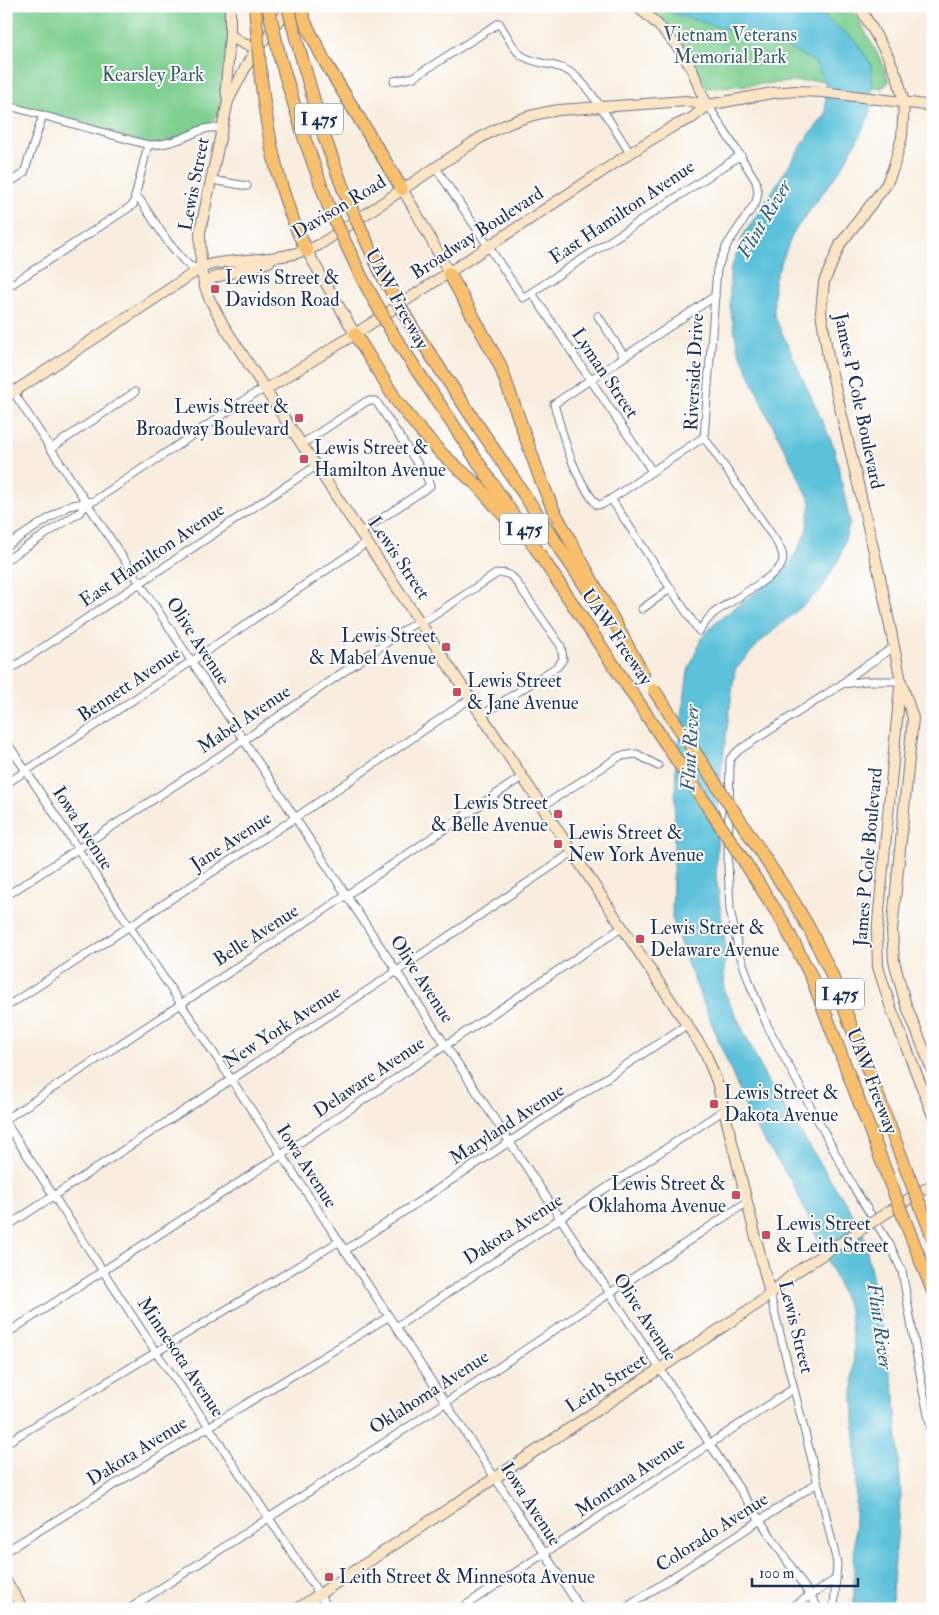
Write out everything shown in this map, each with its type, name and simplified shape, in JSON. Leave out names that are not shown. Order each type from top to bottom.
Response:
[{"type":"highway","name":"UAW Freeway","points":[[268,6],[280,58],[305,140],[330,210],[362,278],[394,336],[783,922],[811,976],[933,1292]]},
{"type":"highway","name":"UAW Freeway","points":[[289,6],[296,38],[325,139],[347,199],[382,275],[412,327],[644,674],[795,904],[810,930],[830,970],[933,1238]]},
{"type":"highway","points":[[300,6],[305,22],[325,62],[402,190]]},
{"type":"highway","points":[[255,12],[266,118],[276,166],[288,208],[307,251]]},
{"type":"highway","points":[[449,273],[500,365],[553,509],[644,674]]},
{"type":"highway","points":[[355,334],[396,400],[419,429],[441,453],[478,486],[550,569]]},
{"type":"street","points":[[228,101],[226,88],[230,6]]},
{"type":"street","points":[[228,101],[247,64],[289,6]]},
{"type":"street","points":[[636,6],[668,36],[683,55],[708,105],[786,91],[823,92],[933,106]]},
{"type":"street","name":"James P Cole Boulevard","points":[[859,6],[873,28],[894,70],[901,89],[904,103],[902,137],[893,169],[886,185],[841,243],[824,282],[821,312],[828,357],[880,577],[901,681],[913,718],[893,921],[894,961],[905,1002],[933,1072]]},
{"type":"street","points":[[394,81],[414,77],[499,23],[519,54],[573,74],[600,107],[630,153]]},
{"type":"street","points":[[230,34],[242,44],[253,47],[259,46]]},
{"type":"street","name":"Lewis Street","points":[[228,101],[200,232],[201,268],[204,284],[218,315],[265,389],[705,1052],[712,1067],[724,1110],[837,1563],[834,1609]]},
{"type":"street","name":"Davison Road","points":[[10,395],[201,268],[212,264],[285,256],[307,251],[504,124],[545,112],[686,101],[708,105]]},
{"type":"street","points":[[6,105],[148,145],[171,142],[207,127],[223,129]]},
{"type":"street","name":"Broadway Boulevard","points":[[6,546],[68,506],[87,504],[94,501],[255,393],[275,384],[355,334],[630,153],[672,127],[692,118],[708,105]]},
{"type":"street","name":"Riverside Drive","points":[[671,588],[699,631],[713,614],[775,574],[783,561],[783,554],[776,541],[704,437],[717,269],[728,245],[756,202],[758,192],[756,181],[708,105]]},
{"type":"street","points":[[6,184],[24,173],[43,115]]},
{"type":"street","points":[[6,288],[133,205],[148,145]]},
{"type":"street","name":"East Hamilton Avenue","points":[[489,246],[523,298],[741,155]]},
{"type":"street","points":[[436,168],[489,246]]},
{"type":"street","points":[[212,180],[248,186]]},
{"type":"street","points":[[402,190],[449,273]]},
{"type":"street","points":[[135,196],[140,200],[168,242],[184,261],[191,266],[201,268]]},
{"type":"street","points":[[307,251],[355,334]]},
{"type":"street","points":[[204,284],[213,278],[285,256]]},
{"type":"street","name":"Lyman Street","points":[[532,293],[652,471]]},
{"type":"street","points":[[704,437],[611,499],[597,505],[587,493],[574,466],[554,404],[715,296]]},
{"type":"street","points":[[598,316],[624,356]]},
{"type":"street","name":"Olive Avenue","points":[[6,381],[10,395],[50,450],[141,584],[819,1609]]},
{"type":"street","points":[[50,450],[135,392]]},
{"type":"street","points":[[302,444],[367,402],[376,401],[427,478],[430,486],[361,532]]},
{"type":"street","name":"East Hamilton Avenue","points":[[6,672],[141,584],[316,465]]},
{"type":"street","points":[[611,499],[671,588],[642,609]]},
{"type":"street","name":"Broadway Boulevard","points":[[6,559],[80,512],[87,504]]},
{"type":"street","name":"Bennett Avenue","points":[[6,784],[368,542]]},
{"type":"street","name":"Mabel Avenue","points":[[6,896],[244,740],[412,625],[430,618],[496,574],[502,573],[512,576],[515,580],[561,646],[563,658],[558,666],[482,715]]},
{"type":"street","points":[[894,647],[842,684],[739,750],[730,760],[728,864],[730,910],[739,952],[767,1025],[854,1188],[890,1245],[902,1271],[933,1438]]},
{"type":"street","points":[[842,684],[866,681],[901,681]]},
{"type":"street","name":"James P Cole Boulevard","points":[[901,681],[877,933],[878,967],[891,1008],[933,1116]]},
{"type":"street","name":"Jane Avenue","points":[[6,1007],[296,817],[471,698]]},
{"type":"street","name":"Iowa Avenue","points":[[6,741],[338,1242],[396,1326],[581,1609]]},
{"type":"street","points":[[543,806],[620,756],[637,754],[658,766]]},
{"type":"street","name":"Belle Avenue","points":[[6,1119],[347,896],[523,776]]},
{"type":"street","name":"New York Avenue","points":[[6,1227],[397,971],[573,852]]},
{"type":"street","name":"Delaware Avenue","points":[[6,1334],[281,1155],[623,927]]},
{"type":"street","name":"Maryland Avenue","points":[[344,1251],[688,1024]]},
{"type":"street","name":"Dakota Avenue","points":[[396,1326],[724,1110]]},
{"type":"street","name":"Minnesota Avenue","points":[[6,1123],[156,1352],[269,1517],[329,1609]]},
{"type":"street","name":"Leith Street","points":[[297,1609],[759,1303],[793,1274],[933,1184]]},
{"type":"street","name":"Oklahoma Avenue","points":[[130,1609],[747,1202]]},
{"type":"street","points":[[6,1443],[338,1242]]},
{"type":"street","name":"Dakota Avenue","points":[[6,1551],[388,1317]]},
{"type":"street","name":"Montana Avenue","points":[[460,1609],[793,1389]]},
{"type":"street","name":"Colorado Avenue","points":[[624,1609],[817,1483]]},
{"type":"street","points":[[788,1609],[836,1579]]},
{"type":"street","points":[[6,1581],[23,1609]]},
{"type":"green space","name":"Kearsley Park","points":[[6,6],[228,6],[228,101],[207,127],[156,145],[6,105]]},
{"type":"green space","name":"Vietnam Veterans Memorial Park","points":[[642,6],[851,6],[882,62],[889,82],[882,88],[817,80],[707,88],[680,43]]},
{"type":"water","name":"Flint River","points":[[663,6],[804,6],[813,9],[855,40],[871,64],[870,114],[841,169],[793,233],[774,281],[774,315],[834,447],[850,522],[840,557],[820,591],[760,642],[735,670],[719,788],[716,876],[725,943],[724,991],[767,1080],[863,1230],[895,1396],[901,1495],[892,1593],[893,1609],[854,1609],[856,1456],[853,1399],[854,1351],[849,1309],[793,1184],[752,1123],[684,955],[672,918],[676,761],[688,671],[701,639],[717,621],[788,568],[806,533],[811,502],[765,410],[738,349],[730,308],[730,271],[743,236],[806,139],[826,114],[825,81],[815,62],[788,48],[671,13]]},
{"type":"place","name":"Lewis Street & Davidson Road","points":[[215,289]]},
{"type":"place","name":"Lewis Street & Broadway Boulevard","points":[[299,418]]},
{"type":"place","name":"Lewis Street & Hamilton Avenue","points":[[304,459]]},
{"type":"place","name":"Lewis Street & Mabel Avenue","points":[[446,647]]},
{"type":"place","name":"Lewis Street & Jane Avenue","points":[[457,692]]},
{"type":"place","name":"Lewis Street & Belle Avenue","points":[[558,814]]},
{"type":"place","name":"Lewis Street & New York Avenue","points":[[558,844]]},
{"type":"place","name":"Lewis Street & Delaware Avenue","points":[[640,939]]},
{"type":"place","name":"Lewis Street & Dakota Avenue","points":[[714,1104]]},
{"type":"place","name":"Lewis Street & Oklahoma Avenue","points":[[736,1195]]},
{"type":"place","name":"Lewis Street & Leith Street","points":[[766,1235]]},
{"type":"place","name":"Leith Street & Minnesota Avenue","points":[[329,1577]]}]
